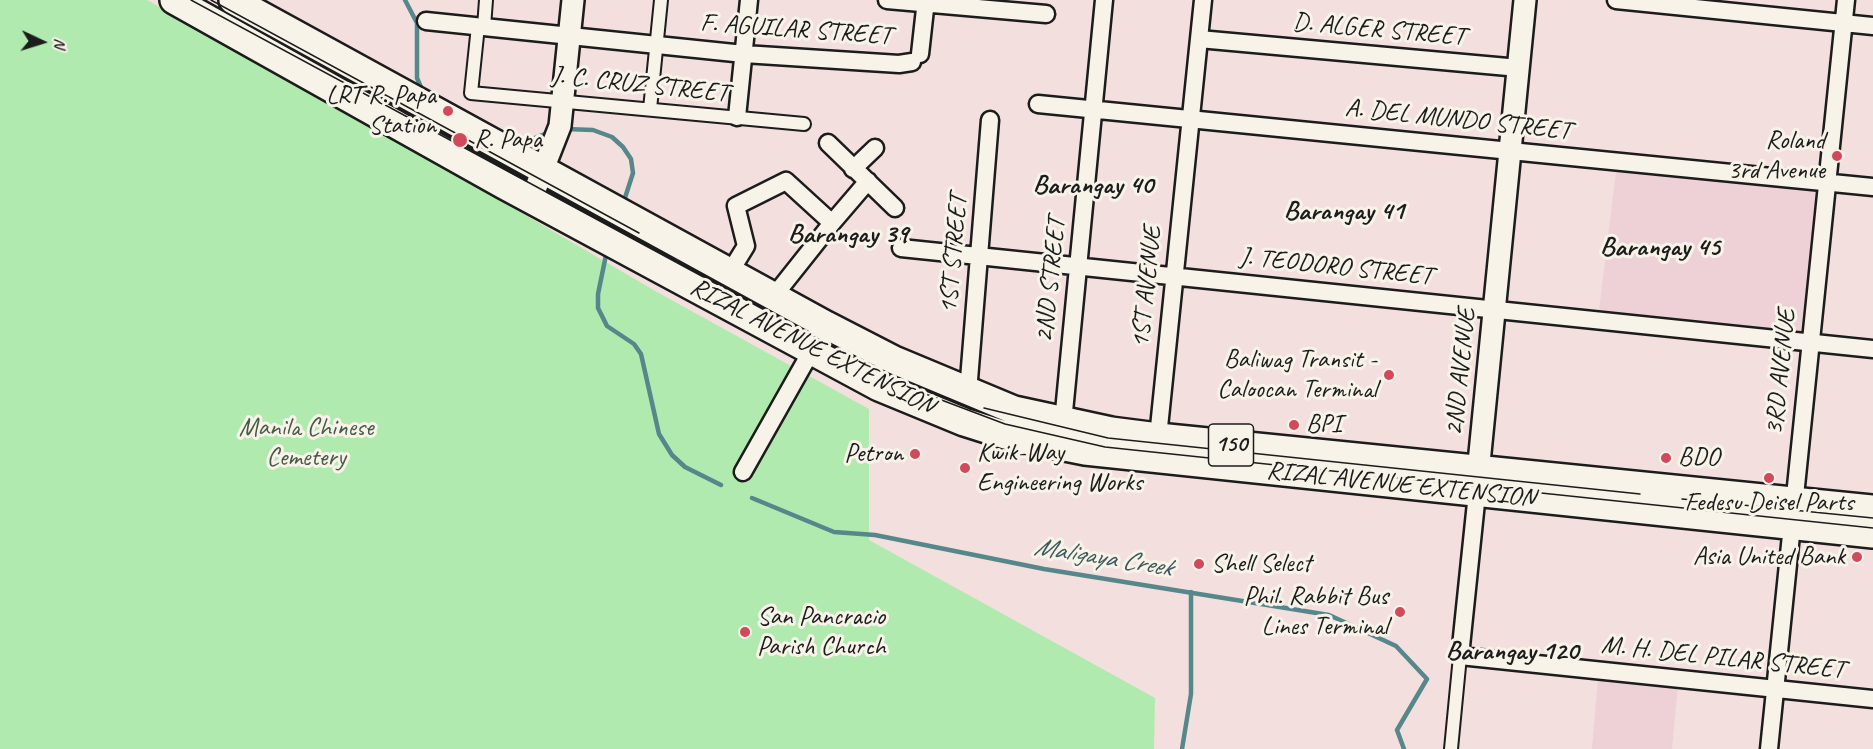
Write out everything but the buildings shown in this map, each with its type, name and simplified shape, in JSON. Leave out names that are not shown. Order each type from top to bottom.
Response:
[{"type":"main road","name":"RIZAL AVENUE EXTENSION","points":[[174,0],[531,200],[879,387],[964,422],[1005,435],[1075,449],[1170,446]]},
{"type":"main road","name":"RIZAL AVENUE EXTENSION","points":[[232,0],[826,325],[894,360],[1014,410],[1170,446],[1478,482],[1792,514],[1873,534]]},
{"type":"main road","name":"RIZAL AVENUE EXTENSION","points":[[1792,514],[1873,509]]},
{"type":"street","points":[[481,27],[486,0]]},
{"type":"street","points":[[531,200],[560,126],[573,0]]},
{"type":"street","points":[[650,109],[661,0]]},
{"type":"street","points":[[737,117],[749,0]]},
{"type":"street","points":[[887,0],[1046,14]]},
{"type":"street","name":"2ND STREET","points":[[1063,422],[1104,0]]},
{"type":"street","name":"1ST AVENUE","points":[[1170,446],[1173,277],[1203,0]]},
{"type":"street","name":"2ND AVENUE","points":[[1451,749],[1526,0]]},
{"type":"street","points":[[1616,0],[1873,26]]},
{"type":"street","name":"3RD AVENUE","points":[[1769,749],[1846,0]]},
{"type":"street","name":"F. AGUILAR STREET","points":[[426,21],[744,54],[899,64],[916,58],[925,2]]},
{"type":"street","name":"J. C. CRUZ STREET","points":[[481,27],[471,93],[804,124]]},
{"type":"street","name":"D. ALGER STREET","points":[[1198,39],[1519,68]]},
{"type":"street","name":"A. DEL MUNDO STREET","points":[[1038,104],[1873,187]]},
{"type":"street","name":"1ST STREET","points":[[968,392],[990,120]]},
{"type":"street","points":[[828,144],[895,208]]},
{"type":"street","points":[[853,169],[875,148]]},
{"type":"street","points":[[730,272],[746,246],[737,206],[786,181],[832,224]]},
{"type":"street","points":[[774,296],[868,181]]},
{"type":"street","name":"J. TEODORO STREET","points":[[901,248],[1873,348]]},
{"type":"street","points":[[743,472],[826,325]]},
{"type":"street","name":"M. H. DEL PILAR STREET","points":[[1460,656],[1873,699]]},
{"type":"shaded area","points":[[1616,172],[1820,191],[1803,335],[1599,310]]},
{"type":"shaded area","points":[[1598,678],[1678,685],[1672,749],[1592,749]]},
{"type":"green space","name":"Manila Chinese Cemetery","points":[[0,0],[147,0],[342,108],[657,292],[869,409],[869,540],[1155,698],[1154,749],[0,749]]},
{"type":"waterway","name":"Maligaya Creek","points":[[405,0],[417,23],[417,78],[423,92]]},
{"type":"waterway","name":"Maligaya Creek","points":[[566,129],[593,130],[612,137],[623,147],[631,159],[633,173],[623,204]]},
{"type":"waterway","name":"Maligaya Creek","points":[[519,144],[550,132]]},
{"type":"waterway","name":"Maligaya Creek","points":[[606,255],[598,294],[598,308],[607,326],[634,344],[641,354],[659,434],[672,455],[685,467],[721,485]]},
{"type":"waterway","name":"Maligaya Creek","points":[[752,498],[834,532],[875,535],[1044,569],[1329,615],[1396,646],[1427,679],[1397,730],[1404,749]]},
{"type":"waterway","points":[[1182,749],[1191,694],[1191,592]]},
{"type":"tram line","points":[[191,0],[907,387],[1005,424],[1105,447],[1873,528]]},
{"type":"tram line","points":[[211,0],[639,233]]},
{"type":"tram line","points":[[984,408],[1108,438],[1640,494]]},
{"type":"tram line","points":[[1682,499],[1873,518]]},
{"type":"place","name":"LRT R. Papa Station","points":[[448,111]]},
{"type":"place","name":"R. Papa","points":[[460,140]]},
{"type":"place","name":"Roland 3rd Avenue","points":[[1837,156]]},
{"type":"place","name":"Baliwag Transit - Caloocan Terminal","points":[[1389,375]]},
{"type":"place","name":"BPI","points":[[1294,425]]},
{"type":"place","name":"Petron","points":[[915,454]]},
{"type":"place","name":"BDO","points":[[1666,458]]},
{"type":"place","name":"Kwik-Way Engineering Works","points":[[965,468]]},
{"type":"place","name":"Fedesu Deisel Parts","points":[[1769,478]]},
{"type":"place","name":"Asia United Bank","points":[[1857,557]]},
{"type":"place","name":"Shell Select","points":[[1199,564]]},
{"type":"place","name":"Phil. Rabbit Bus Lines Terminal","points":[[1400,612]]},
{"type":"place","name":"San Pancracio Parish Church","points":[[745,632]]},
{"type":"district","name":"Barangay 40","points":[[1093,186]]},
{"type":"district","name":"Barangay 41","points":[[1344,212]]},
{"type":"district","name":"Barangay 39","points":[[848,235]]},
{"type":"district","name":"Barangay 45","points":[[1660,248]]},
{"type":"district","name":"Barangay 120","points":[[1512,652]]}]
